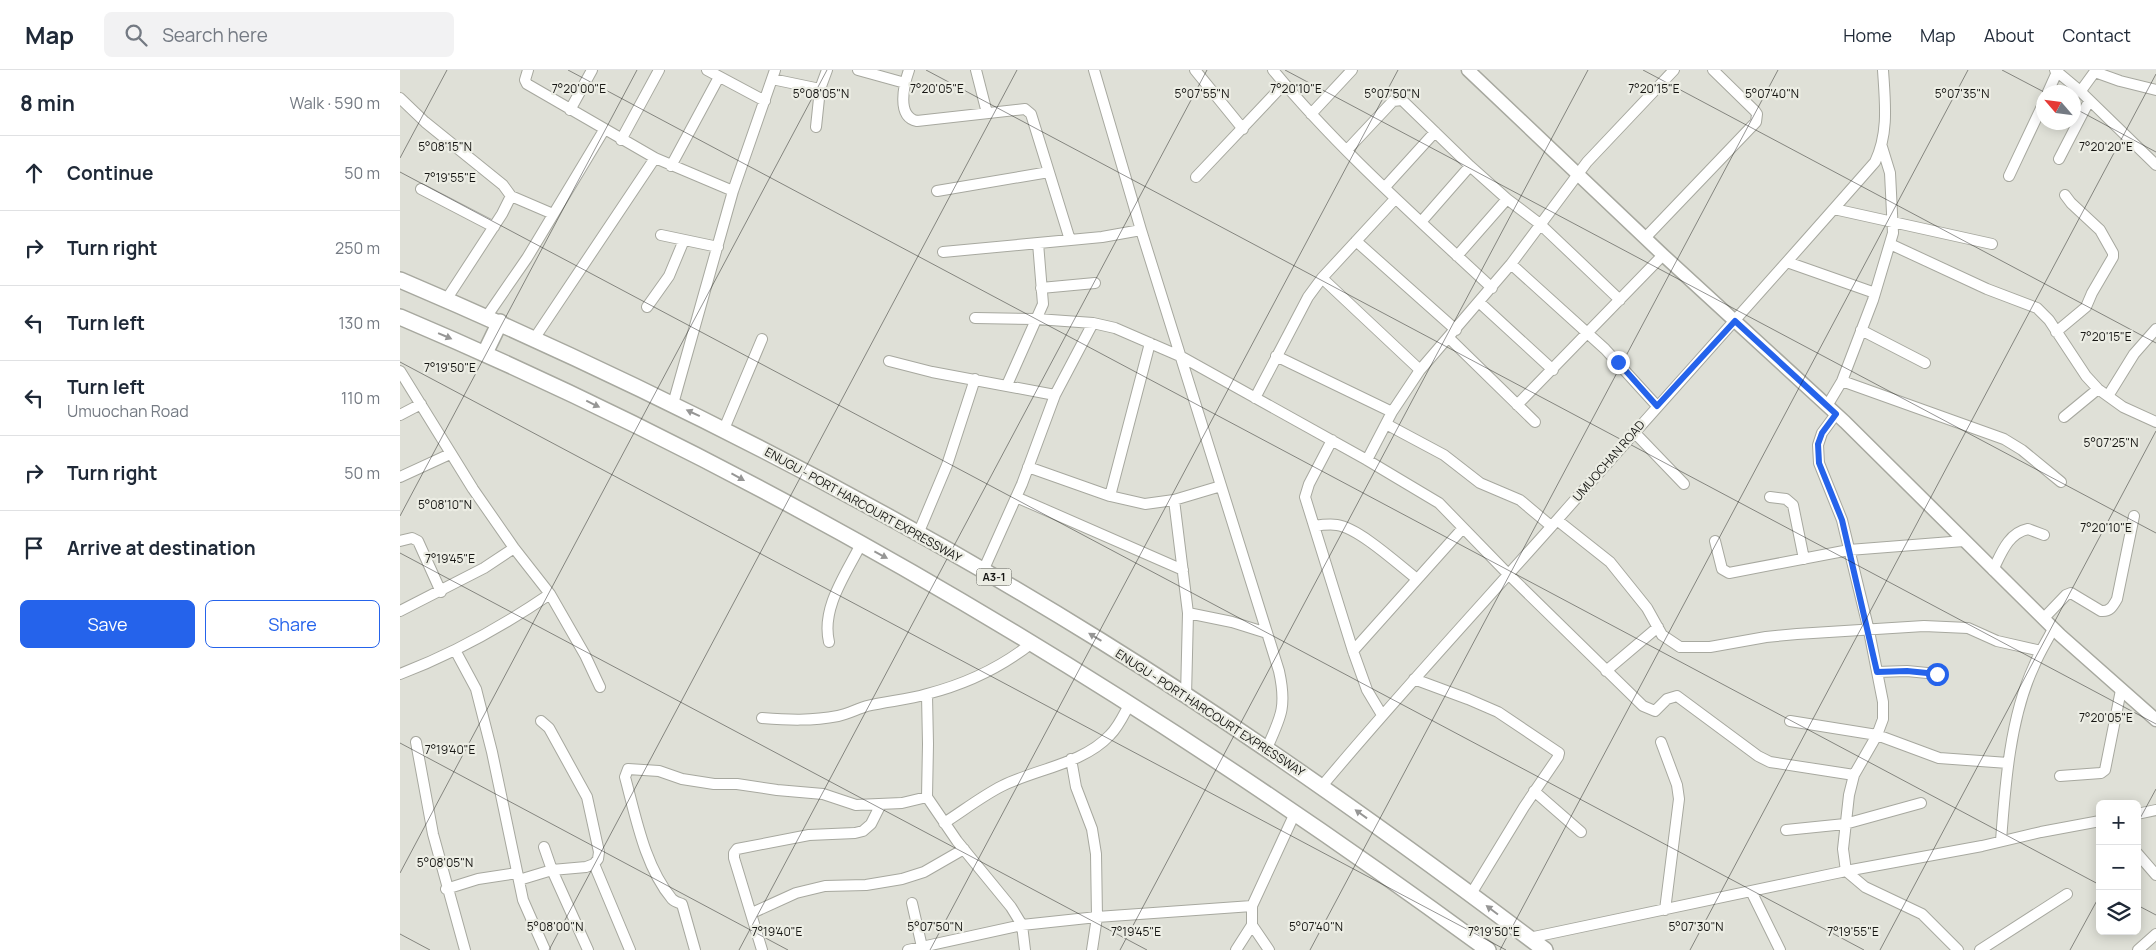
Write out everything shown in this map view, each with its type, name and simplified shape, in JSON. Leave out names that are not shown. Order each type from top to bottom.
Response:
[{"type":"highway","name":"ENUGU - PORT HARCOURT EXPRESSWAY","points":[[400,280],[494,319],[724,429],[983,570],[1101,641],[1322,786],[1545,950]]},
{"type":"highway","points":[[400,317],[485,353],[697,455],[861,544],[1033,642],[1130,703],[1366,861],[1488,950]]},
{"type":"highway","points":[[485,353],[494,319]]},
{"type":"main road","points":[[1468,70],[1663,255],[1832,410],[2053,629],[2156,720]]},
{"type":"street","points":[[528,70],[525,80],[527,84],[570,110],[621,140],[671,166],[733,191]]},
{"type":"street","points":[[570,110],[592,70]]},
{"type":"street","points":[[621,140],[659,70]]},
{"type":"street","points":[[707,70],[765,101]]},
{"type":"street","points":[[816,127],[820,89],[828,70]]},
{"type":"street","points":[[858,70],[882,73],[904,83]]},
{"type":"street","points":[[910,70],[904,83],[904,110],[910,120],[917,121],[1024,109],[1029,111],[1033,118],[1070,240]]},
{"type":"street","points":[[976,70],[987,113]]},
{"type":"street","points":[[1094,70],[1141,230],[1279,671],[1284,691],[1284,704],[1281,716],[1266,750]]},
{"type":"street","points":[[1195,70],[1243,128]]},
{"type":"street","points":[[1273,70],[1310,114],[1385,188],[1492,288]]},
{"type":"street","points":[[1310,114],[1352,70]]},
{"type":"street","points":[[1367,460],[1392,412],[1420,370],[1480,303],[1511,264],[1577,173],[1603,142],[1674,70]]},
{"type":"street","points":[[1645,238],[1756,122],[1757,114],[1755,111],[1713,70]]},
{"type":"street","name":"UMUOCHAN ROAD","points":[[1322,786],[1382,715],[1875,162],[1882,147],[1886,130],[1883,70]]},
{"type":"street","points":[[2051,85],[2056,71],[2072,85]]},
{"type":"street","points":[[2081,91],[2096,71],[2120,81],[2156,90]]},
{"type":"street","points":[[673,404],[733,191],[774,74],[820,89]]},
{"type":"street","points":[[671,166],[719,77]]},
{"type":"street","points":[[1196,177],[1284,84]]},
{"type":"street","points":[[2081,93],[2156,165]]},
{"type":"street","points":[[400,98],[424,122],[504,185],[511,196],[553,214]]},
{"type":"street","points":[[1347,150],[1393,101],[1397,100],[1407,104],[1470,166],[1507,199],[1540,224],[1620,300]]},
{"type":"street","points":[[2059,160],[2089,101]]},
{"type":"street","points":[[2009,176],[2036,119]]},
{"type":"street","points":[[494,319],[527,258],[604,130]]},
{"type":"street","points":[[1385,188],[1435,132]]},
{"type":"street","points":[[1882,147],[1890,173],[1893,222],[1890,244],[1875,293],[1822,433],[1818,454],[1824,476],[1842,520],[1869,631],[1883,702],[1883,719],[1877,735],[1854,775],[1845,824],[1843,849],[1846,871],[1865,887],[1922,914],[1958,950]]},
{"type":"street","points":[[534,338],[655,158]]},
{"type":"street","points":[[1421,222],[1470,166]]},
{"type":"street","points":[[937,191],[1049,172]]},
{"type":"street","points":[[421,188],[494,227]]},
{"type":"street","points":[[2056,332],[2086,307],[2113,257],[2111,248],[2100,230],[2065,195]]},
{"type":"street","points":[[446,300],[494,227],[511,196]]},
{"type":"street","points":[[1255,398],[1298,313],[1322,278],[1396,198]]},
{"type":"street","points":[[1457,256],[1507,199]]},
{"type":"street","points":[[1834,209],[1992,244]]},
{"type":"street","points":[[943,252],[1070,240],[1141,230]]},
{"type":"street","points":[[661,235],[718,247]]},
{"type":"street","points":[[648,307],[673,268],[684,240]]},
{"type":"street","points":[[1356,241],[1456,330]]},
{"type":"street","points":[[1008,385],[1043,304],[1038,243]]},
{"type":"street","points":[[1890,244],[1987,289],[2037,308],[2049,320],[2086,376],[2098,389],[2123,407],[2156,422]]},
{"type":"street","points":[[1517,405],[1663,255]]},
{"type":"street","points":[[1787,262],[1875,293]]},
{"type":"street","points":[[1511,264],[1589,333],[1657,406]]},
{"type":"street","points":[[1322,278],[1420,370]]},
{"type":"street","points":[[1041,288],[1095,282]]},
{"type":"street","points":[[1480,303],[1553,370]]},
{"type":"street","points":[[975,318],[1037,319],[1093,323],[1115,328],[1182,356],[1367,460],[1439,503],[1508,574],[1643,706],[1655,711],[1672,696],[1682,698],[1758,756],[1770,762],[1854,775]]},
{"type":"street","points":[[983,570],[1028,468],[1055,395],[1093,323]]},
{"type":"street","points":[[2108,396],[2134,354],[2156,328]]},
{"type":"street","points":[[1861,330],[1925,363]]},
{"type":"street","points":[[1449,338],[1535,422]]},
{"type":"street","points":[[724,429],[762,339]]},
{"type":"street","points":[[1110,496],[1150,343]]},
{"type":"street","points":[[1276,356],[1392,412]]},
{"type":"street","points":[[889,361],[932,372],[1055,395]]},
{"type":"street","points":[[400,371],[450,454],[514,548],[550,594],[585,655],[600,687]]},
{"type":"street","points":[[918,534],[947,465],[975,379]]},
{"type":"street","points":[[1842,381],[2008,441],[2061,482]]},
{"type":"street","points":[[2064,417],[2098,389]]},
{"type":"street","points":[[400,415],[421,404]]},
{"type":"street","points":[[1386,424],[1444,455],[1480,483],[1520,500],[1610,562],[1647,608],[1662,635],[1672,643],[1686,648],[1710,647],[1766,637],[1797,634],[1869,631],[1924,626],[1964,628],[1997,641],[2041,651]]},
{"type":"street","points":[[1634,432],[1684,484]]},
{"type":"street","points":[[1332,440],[1306,490],[1306,497],[1353,651],[1367,690],[1382,715]]},
{"type":"street","points":[[400,477],[450,454]]},
{"type":"street","points":[[1028,468],[1110,496],[1145,504],[1174,500],[1221,486]]},
{"type":"street","points":[[1016,497],[1182,570]]},
{"type":"street","points":[[1770,497],[1786,500],[1793,504],[1804,559]]},
{"type":"street","points":[[1174,500],[1188,613],[1186,696]]},
{"type":"street","points":[[2043,619],[2066,595],[2071,593],[2101,611],[2106,611],[2112,607],[2117,599],[2134,516]]},
{"type":"street","points":[[1314,526],[1338,525],[1348,529],[1361,536],[1417,579]]},
{"type":"street","points":[[1353,651],[1463,528]]},
{"type":"street","points":[[1993,570],[2006,544],[2016,534],[2028,529],[2044,535]]},
{"type":"street","points":[[400,541],[412,538],[418,541],[441,592]]},
{"type":"street","points":[[1716,541],[1722,569],[1729,573],[1849,550],[1964,541]]},
{"type":"street","points":[[829,642],[826,629],[831,605],[861,544]]},
{"type":"street","points":[[400,611],[441,592],[484,568],[514,548]]},
{"type":"street","points":[[400,674],[455,650],[499,627],[550,594]]},
{"type":"street","points":[[1188,613],[1232,622],[1267,633]]},
{"type":"street","points":[[1606,671],[1658,627]]},
{"type":"street","points":[[2001,841],[2008,763],[2021,702],[2033,666],[2053,629]]},
{"type":"street","points":[[762,718],[815,720],[840,715],[867,706],[927,695],[976,678],[1016,656],[1033,642]]},
{"type":"street","points":[[455,650],[476,689],[528,914],[545,950]]},
{"type":"street","points":[[1877,672],[1907,671],[1937,674]]},
{"type":"street","points":[[1414,679],[1468,698],[1498,712],[1559,753],[1558,758],[1534,791],[1471,894]]},
{"type":"street","points":[[2060,776],[2100,773],[2105,770],[2121,690]]},
{"type":"street","points":[[927,695],[926,797],[964,849],[1011,907],[1022,925],[1025,950]]},
{"type":"street","points":[[944,823],[1000,787],[1071,759],[1108,737],[1119,724],[1130,703]]},
{"type":"street","points":[[1790,720],[1877,735],[1939,758],[2008,763]]},
{"type":"street","points":[[446,889],[478,879],[586,867],[594,864],[598,859],[599,846],[588,797],[549,728],[541,721]]},
{"type":"street","points":[[416,742],[433,834],[446,889],[465,950]]},
{"type":"street","points":[[1661,742],[1677,784],[1679,799],[1665,910]]},
{"type":"street","points":[[1071,759],[1076,787],[1093,837],[1096,854],[1097,917],[1092,950]]},
{"type":"street","points":[[695,950],[682,904],[673,900],[666,891],[643,840],[625,777],[628,769],[659,772],[682,779],[714,784],[737,784],[776,790],[824,794],[856,805],[902,803],[926,797]]},
{"type":"street","points":[[1534,791],[1581,832]]},
{"type":"street","points":[[762,950],[734,858],[737,849],[809,835],[863,831],[870,824],[880,804]]},
{"type":"street","points":[[1786,830],[1845,824],[1921,804]]},
{"type":"street","points":[[2141,813],[2156,810]]},
{"type":"street","points":[[1236,950],[1252,925],[1252,906],[1295,813]]},
{"type":"street","points":[[1529,938],[1846,871],[2096,822]]},
{"type":"street","points":[[544,847],[552,870],[588,950]]},
{"type":"street","points":[[752,913],[796,892],[825,886],[866,885],[902,879],[924,872],[964,849]]},
{"type":"street","points":[[2141,858],[2156,875]]},
{"type":"street","points":[[594,864],[630,950]]},
{"type":"street","points":[[1751,891],[1780,950]]},
{"type":"street","points":[[1980,950],[2067,894]]},
{"type":"street","points":[[912,903],[922,947]]},
{"type":"street","points":[[908,950],[1022,925],[1097,917],[1252,906]]},
{"type":"street","points":[[1252,925],[1270,950]]},
{"type":"street","points":[[2138,950],[2156,934]]},
{"type":"route","points":[[1618,362],[1657,406],[1735,321],[1836,414],[1822,433],[1818,444],[1819,463],[1842,520],[1877,672],[1907,671],[1937,674]]}]
